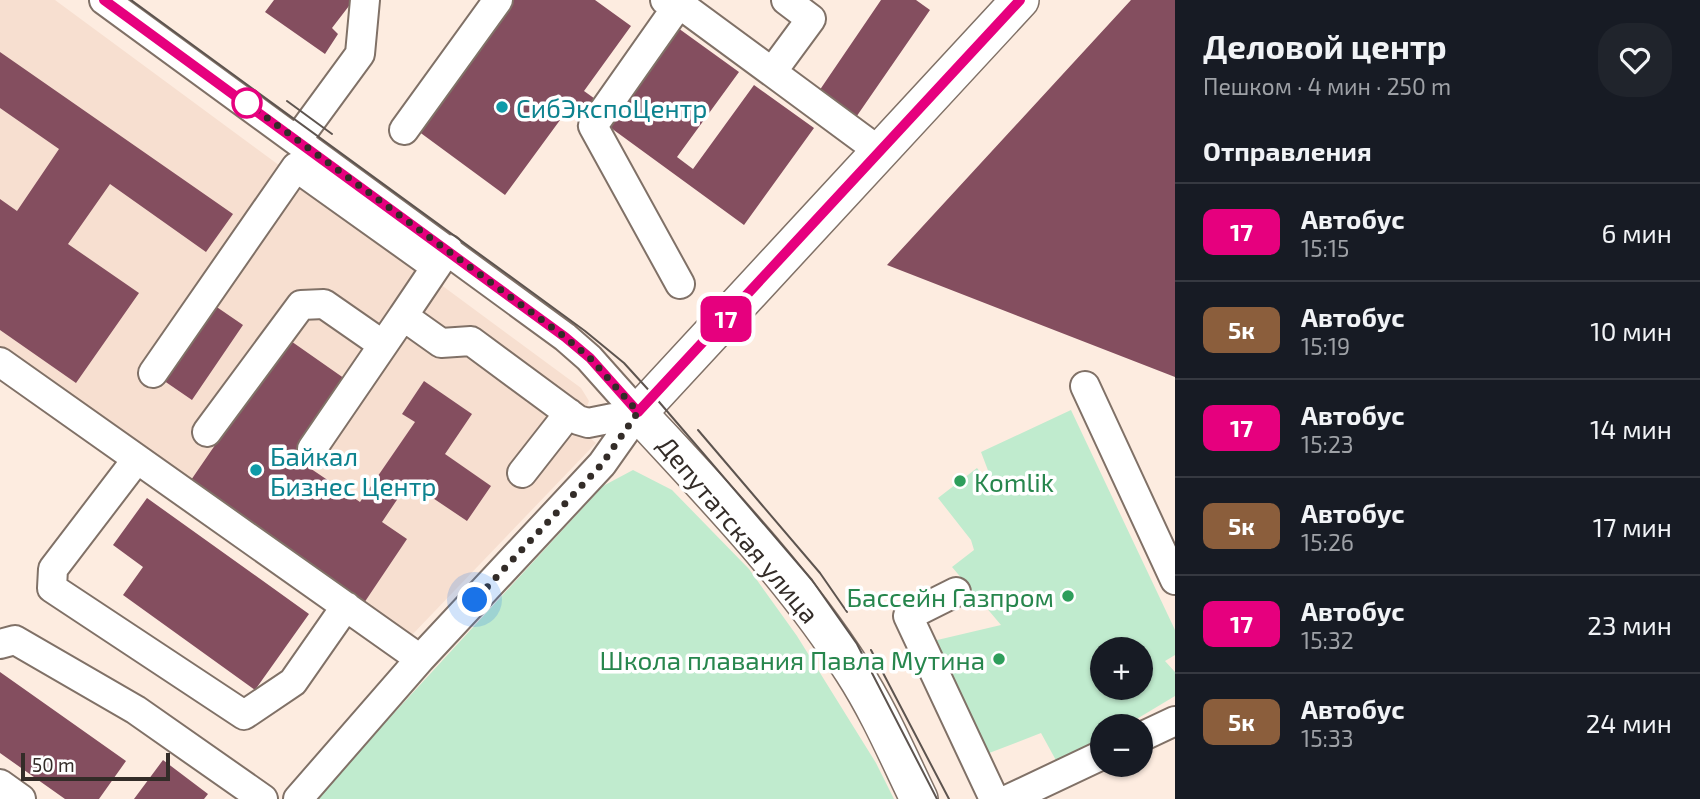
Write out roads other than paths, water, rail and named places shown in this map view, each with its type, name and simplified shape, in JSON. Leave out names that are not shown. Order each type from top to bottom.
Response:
[{"type":"main road","points":[[638,412],[1020,0]]},
{"type":"main road","name":"Депутатская улица","points":[[638,412],[780,572],[817,618],[854,672],[919,799]]},
{"type":"street","name":"Депутатская улица","points":[[104,0],[297,140],[442,258],[565,337],[590,358],[638,412]]},
{"type":"street","points":[[297,140],[360,54],[365,0]]},
{"type":"street","points":[[404,130],[498,0]]},
{"type":"street","points":[[772,72],[811,19],[786,0]]},
{"type":"street","points":[[680,284],[593,126],[670,4],[685,8],[879,150]]},
{"type":"street","points":[[153,373],[296,167],[442,258],[312,449]]},
{"type":"street","points":[[207,432],[301,305],[324,304],[383,345]]},
{"type":"street","points":[[403,316],[441,343],[471,341],[578,421],[588,423],[638,412]]},
{"type":"street","points":[[0,362],[420,659]]},
{"type":"street","points":[[1085,386],[1175,580]]},
{"type":"street","points":[[298,799],[420,659],[602,464],[638,412]]},
{"type":"street","points":[[522,474],[569,413]]},
{"type":"street","points":[[137,459],[52,569],[52,588],[244,715],[293,682],[346,607]]},
{"type":"street","points":[[956,592],[908,616],[994,799]]},
{"type":"street","points":[[0,644],[15,640],[136,710],[263,799]]},
{"type":"street","points":[[1153,731],[1175,721]]},
{"type":"street","points":[[1009,799],[1090,761]]},
{"type":"street","points":[[0,784],[21,799]]},
{"type":"tram line","points":[[131,0],[585,331],[624,363],[812,580],[857,644],[937,799]]},
{"type":"tram line","points":[[287,101],[332,134]]},
{"type":"tram line","points":[[698,430],[820,573],[847,612]]},
{"type":"tram line","points":[[871,650],[949,799]]},
{"type":"place","name":"СибЭкспоЦентр","points":[[502,107]]},
{"type":"place","name":"Байкал Бизнес Центр","points":[[256,470]]},
{"type":"place","name":"Komlik","points":[[960,481]]},
{"type":"place","name":"Бассейн Газпром","points":[[1068,596]]},
{"type":"place","name":"Школа плавания Павла Мутина","points":[[999,659]]}]
